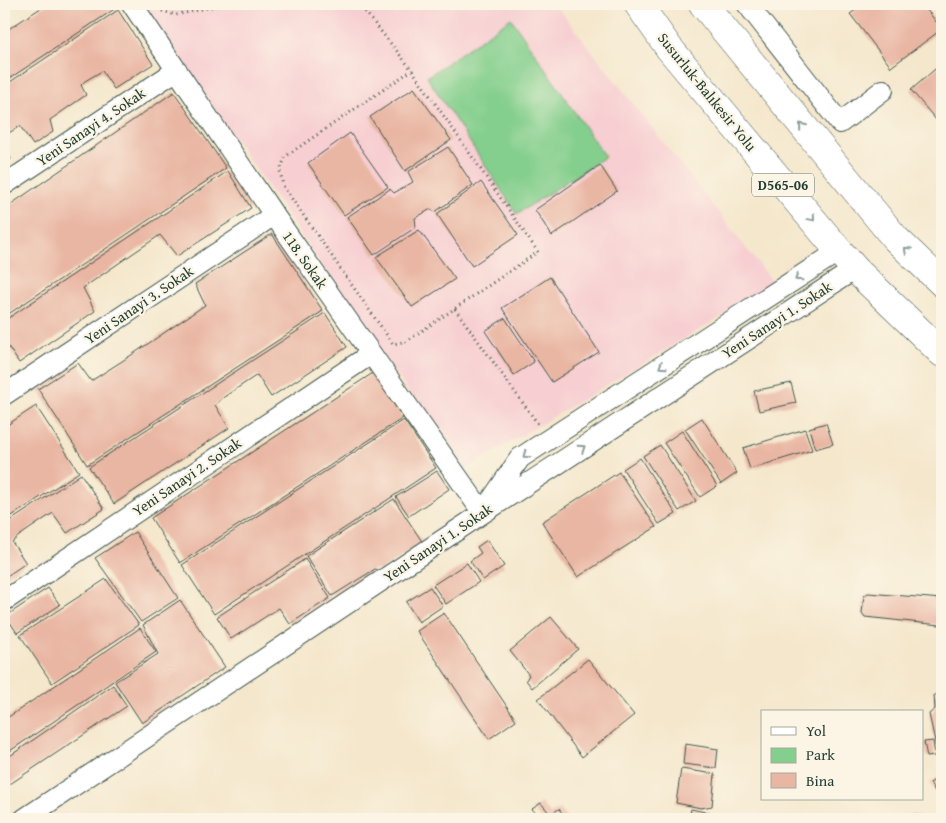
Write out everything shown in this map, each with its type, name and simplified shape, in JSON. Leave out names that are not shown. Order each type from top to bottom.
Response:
[{"type":"highway","name":"Susurluk-Balıkesir Yolu","points":[[638,4],[669,48],[847,260],[942,353]]},
{"type":"highway","name":"D565-06","points":[[703,4],[894,238],[942,283]]},
{"type":"street","name":"118. Sokak","points":[[132,4],[274,215],[483,513]]},
{"type":"street","points":[[747,4],[840,123],[883,90]]},
{"type":"street","name":"Yeni Sanayi 4. Sokak","points":[[4,185],[177,70]]},
{"type":"street","name":"Yeni Sanayi 3. Sokak","points":[[4,395],[274,215]]},
{"type":"street","points":[[483,513],[520,458],[847,260]]},
{"type":"street","name":"Yeni Sanayi 1. Sokak","points":[[24,819],[483,513],[847,260]]},
{"type":"street","name":"Yeni Sanayi 2. Sokak","points":[[4,601],[371,354]]},
{"type":"path","points":[[156,10],[176,14],[224,4]]},
{"type":"path","points":[[359,4],[412,70],[538,252],[407,341],[393,344],[283,186],[280,170],[286,156],[412,70]]},
{"type":"path","points":[[455,309],[549,439]]},
{"type":"shaded area","points":[[143,4],[555,4],[775,285],[462,471]]},
{"type":"green space","points":[[511,18],[605,157],[517,214],[427,77]]},
{"type":"building","points":[[47,4],[113,4],[116,8],[4,82],[4,32]]},
{"type":"building","points":[[864,4],[922,4],[942,29],[891,67],[850,14]]},
{"type":"building","points":[[118,10],[153,64],[114,89],[102,71],[85,81],[81,85],[86,95],[50,120],[53,132],[33,145],[20,126],[4,136],[4,86]]},
{"type":"building","points":[[942,63],[942,127],[911,90]]},
{"type":"building","points":[[414,88],[451,140],[405,171],[370,117]]},
{"type":"building","points":[[174,92],[226,168],[4,317],[4,209]]},
{"type":"building","points":[[350,133],[388,187],[344,215],[308,163]]},
{"type":"building","points":[[448,147],[473,185],[435,212],[431,209],[415,218],[416,227],[374,255],[347,217],[390,189],[394,193],[413,182],[408,172]]},
{"type":"building","points":[[4,148],[11,159],[4,164]]},
{"type":"building","points":[[600,165],[617,191],[552,236],[535,210]]},
{"type":"building","points":[[228,171],[251,208],[177,256],[160,235],[83,288],[95,311],[19,363],[4,340],[4,321]]},
{"type":"building","points":[[481,182],[518,235],[472,266],[437,214]]},
{"type":"building","points":[[419,230],[455,279],[412,307],[376,257]]},
{"type":"building","points":[[272,234],[323,311],[87,465],[38,389],[78,363],[91,381],[133,354],[205,305],[195,284]]},
{"type":"building","points":[[550,277],[599,352],[552,382],[502,308]]},
{"type":"building","points":[[325,313],[347,347],[271,397],[257,375],[224,397],[215,405],[229,428],[114,504],[89,467]]},
{"type":"building","points":[[505,318],[534,362],[514,375],[485,331]]},
{"type":"building","points":[[373,373],[403,418],[180,563],[151,518]]},
{"type":"building","points":[[791,383],[796,403],[759,411],[754,391]]},
{"type":"building","points":[[36,406],[79,472],[4,521],[4,427]]},
{"type":"building","points":[[702,418],[737,473],[721,484],[685,429]]},
{"type":"building","points":[[404,420],[436,468],[214,614],[182,565]]},
{"type":"building","points":[[826,423],[833,444],[815,449],[809,428]]},
{"type":"building","points":[[805,429],[812,450],[750,469],[743,448]]},
{"type":"building","points":[[682,431],[717,486],[700,497],[664,443]]},
{"type":"building","points":[[660,445],[696,501],[679,511],[643,456]]},
{"type":"building","points":[[640,458],[676,514],[659,524],[623,469]]},
{"type":"building","points":[[437,471],[449,489],[409,516],[396,497]]},
{"type":"building","points":[[619,472],[656,527],[578,577],[542,522]]},
{"type":"building","points":[[81,474],[104,509],[67,533],[53,513],[19,536],[12,542],[26,563],[4,578],[4,525]]},
{"type":"building","points":[[394,499],[423,543],[380,571],[375,569],[332,596],[306,556]]},
{"type":"building","points":[[135,532],[178,598],[141,622],[95,558]]},
{"type":"building","points":[[487,540],[504,566],[483,580],[470,561],[481,553],[477,547]]},
{"type":"building","points":[[305,559],[330,598],[290,624],[279,608],[231,639],[217,617]]},
{"type":"building","points":[[467,563],[479,582],[446,604],[433,585]]},
{"type":"building","points":[[106,579],[139,625],[52,683],[20,635]]},
{"type":"building","points":[[430,587],[443,606],[419,622],[406,602]]},
{"type":"building","points":[[48,588],[60,605],[17,633],[6,616]]},
{"type":"building","points":[[868,593],[942,599],[942,623],[940,625],[865,617],[862,613],[864,596]]},
{"type":"building","points":[[180,600],[225,667],[142,723],[115,682],[158,654],[143,625]]},
{"type":"building","points":[[444,613],[516,720],[489,739],[417,631]]},
{"type":"building","points":[[551,617],[578,649],[532,688],[526,680],[529,675],[510,651]]},
{"type":"building","points":[[140,628],[156,652],[4,755],[4,720]]},
{"type":"building","points":[[588,659],[634,715],[582,757],[538,699]]},
{"type":"building","points":[[113,685],[127,706],[4,788],[4,760]]},
{"type":"building","points":[[942,694],[942,745],[936,746],[929,714],[935,709],[934,695]]},
{"type":"building","points":[[933,741],[935,756],[927,757],[924,742]]},
{"type":"building","points":[[685,744],[718,749],[716,768],[683,764]]},
{"type":"building","points":[[681,769],[715,774],[712,806],[701,808],[676,803]]},
{"type":"building","points":[[942,775],[942,803],[930,783]]},
{"type":"building","points":[[541,803],[550,814],[559,809],[567,819],[541,819],[532,809]]},
{"type":"building","points":[[691,809],[710,813],[709,819],[689,819]]},
{"type":"building","points":[[912,814],[925,819],[911,819]]}]
